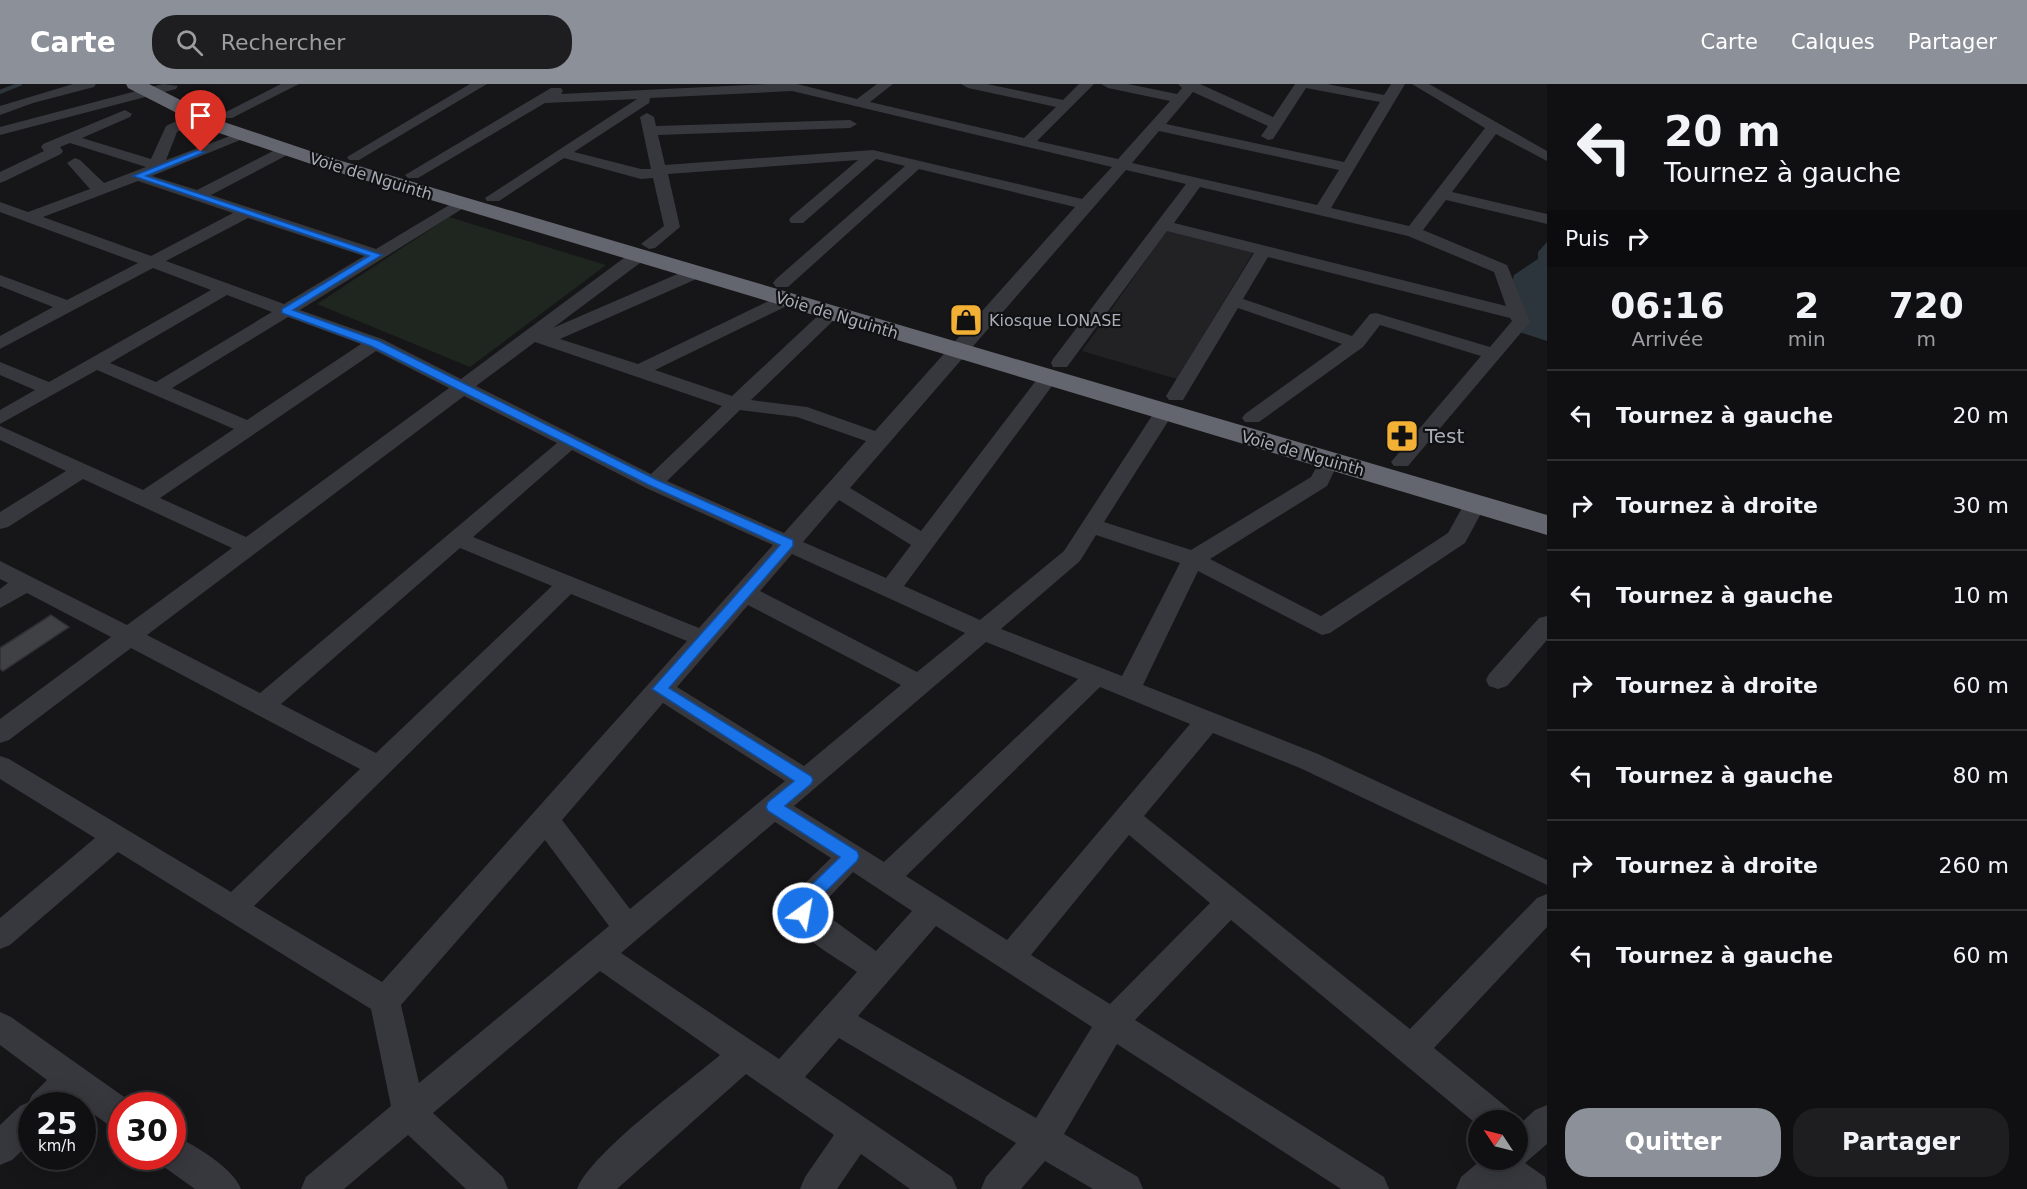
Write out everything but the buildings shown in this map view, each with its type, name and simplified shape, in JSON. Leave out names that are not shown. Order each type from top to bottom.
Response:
[{"type":"highway","name":"Voie de Nguinth","points":[[156,86],[192,109],[243,136],[286,150],[462,204],[644,250],[695,273],[783,292],[831,314],[964,344]]},
{"type":"highway","name":"Voie de Nguinth","points":[[192,109],[227,115],[354,157],[493,198],[644,250],[783,292],[1170,404],[1329,461],[1547,525]]},
{"type":"highway","name":"Voie de Nguinth","points":[[1170,404],[1252,418],[1547,504]]},
{"type":"street","points":[[0,111],[28,100],[89,84]]},
{"type":"street","points":[[227,115],[292,84]]},
{"type":"street","points":[[354,157],[480,84]]},
{"type":"street","points":[[859,104],[885,84]]},
{"type":"street","points":[[968,84],[986,86],[1065,105]]},
{"type":"street","points":[[1027,143],[1087,84]]},
{"type":"street","points":[[1108,84],[1187,88],[1275,124]]},
{"type":"street","points":[[1260,148],[1304,84],[1389,100]]},
{"type":"street","points":[[1321,211],[1398,84]]},
{"type":"street","points":[[1419,84],[1547,156]]},
{"type":"street","points":[[0,131],[156,86]]},
{"type":"street","points":[[413,175],[551,90],[643,97],[793,86],[829,97],[1413,232],[1501,269],[1521,322],[1401,462]]},
{"type":"street","points":[[385,1001],[1122,165],[1187,88]]},
{"type":"street","points":[[0,733],[462,387],[538,337],[672,227],[643,97]]},
{"type":"street","points":[[493,198],[643,97]]},
{"type":"street","points":[[829,97],[873,154]]},
{"type":"street","points":[[0,161],[6,175],[57,150],[48,147],[125,114],[103,103]]},
{"type":"street","points":[[158,167],[171,129],[192,109]]},
{"type":"street","points":[[650,131],[850,124]]},
{"type":"street","points":[[1156,126],[1347,167]]},
{"type":"street","points":[[1413,232],[1494,126]]},
{"type":"street","points":[[29,218],[243,136]]},
{"type":"street","points":[[69,138],[158,167]]},
{"type":"street","points":[[198,196],[286,150]]},
{"type":"street","points":[[562,153],[641,174],[873,154],[1086,205]]},
{"type":"street","points":[[840,232],[797,220],[873,154]]},
{"type":"street","points":[[75,163],[95,185],[104,189]]},
{"type":"street","points":[[639,371],[783,292],[840,232],[916,164]]},
{"type":"street","points":[[138,176],[377,255]]},
{"type":"street","points":[[890,589],[1196,182]]},
{"type":"street","points":[[1442,194],[1547,219]]},
{"type":"street","points":[[157,389],[462,204]]},
{"type":"street","points":[[4,212],[29,218],[375,344],[653,483],[983,631],[1309,761],[1547,873]]},
{"type":"street","points":[[0,343],[246,212]]},
{"type":"street","points":[[1163,225],[1518,314]]},
{"type":"street","points":[[318,1189],[1072,556],[1170,404],[1263,250]]},
{"type":"street","points":[[538,337],[695,273]]},
{"type":"street","points":[[0,280],[68,307]]},
{"type":"street","points":[[0,418],[225,289]]},
{"type":"street","points":[[1233,301],[1356,343]]},
{"type":"street","points":[[653,483],[831,314]]},
{"type":"street","points":[[1252,418],[1356,343],[1376,318],[1493,354]]},
{"type":"street","points":[[538,337],[736,404],[800,411],[880,439]]},
{"type":"street","points":[[144,499],[375,344]]},
{"type":"street","points":[[95,363],[249,428]]},
{"type":"street","points":[[0,368],[50,389]]},
{"type":"street","points":[[0,432],[248,547]]},
{"type":"street","points":[[262,706],[571,441]]},
{"type":"street","points":[[1128,689],[1193,559],[1320,480],[1329,461]]},
{"type":"street","points":[[0,522],[82,470]]},
{"type":"street","points":[[836,489],[924,543]]},
{"type":"street","points":[[1092,525],[1193,559],[1322,627],[1457,538],[1476,504]]},
{"type":"street","points":[[457,539],[704,639]]},
{"type":"street","points":[[0,569],[379,767]]},
{"type":"street","points":[[0,600],[26,582]]},
{"type":"street","points":[[233,908],[568,584]]},
{"type":"street","points":[[744,593],[920,684]]},
{"type":"street","points":[[1498,680],[1547,624]]},
{"type":"street","points":[[885,878],[1096,676]]},
{"type":"street","points":[[660,689],[805,780]]},
{"type":"street","points":[[1010,958],[1208,722]]},
{"type":"street","points":[[0,766],[385,1001],[409,1113],[491,1189]]},
{"type":"street","points":[[774,807],[1372,1189]]},
{"type":"street","points":[[1127,818],[1485,1110]]},
{"type":"street","points":[[545,819],[628,929]]},
{"type":"street","points":[[0,936],[116,837]]},
{"type":"street","points":[[851,856],[805,902],[803,913],[815,926],[879,970]]},
{"type":"street","points":[[998,1189],[1042,1139],[1112,1023],[1230,902]]},
{"type":"street","points":[[781,1080],[933,908]]},
{"type":"street","points":[[1411,1050],[1547,908]]},
{"type":"street","points":[[599,954],[940,1189]]},
{"type":"street","points":[[835,1018],[1126,1189]]},
{"type":"street","points":[[0,1026],[108,1105]]},
{"type":"street","points":[[594,1189],[614,1167],[744,1055]]},
{"type":"street","points":[[58,1092],[71,1078]]},
{"type":"street","points":[[0,1148],[18,1131]]},
{"type":"street","points":[[818,1189],[856,1132]]},
{"type":"street","points":[[186,1162],[224,1189]]},
{"type":"street","points":[[1473,1189],[1493,1170]]},
{"type":"street","points":[[1527,1170],[1533,1189]]},
{"type":"shaded area","points":[[449,217],[606,265],[470,367],[317,304]]},
{"type":"shaded area","points":[[1168,229],[1254,251],[1177,379],[1082,351]]},
{"type":"shaded area","points":[[1547,242],[1547,341],[1519,332],[1512,284],[1514,275],[1538,259],[1538,252]]},
{"type":"waterway","points":[[0,92],[20,84]]},
{"type":"place","name":"Kiosque LONASE","points":[[966,320]]},
{"type":"place","name":"Test","points":[[1402,436]]},
{"type":"route","points":[[201,152],[138,176],[377,255],[285,311],[375,344],[653,483],[788,543],[660,689],[805,780],[774,807],[851,856],[805,902],[803,913]]}]
